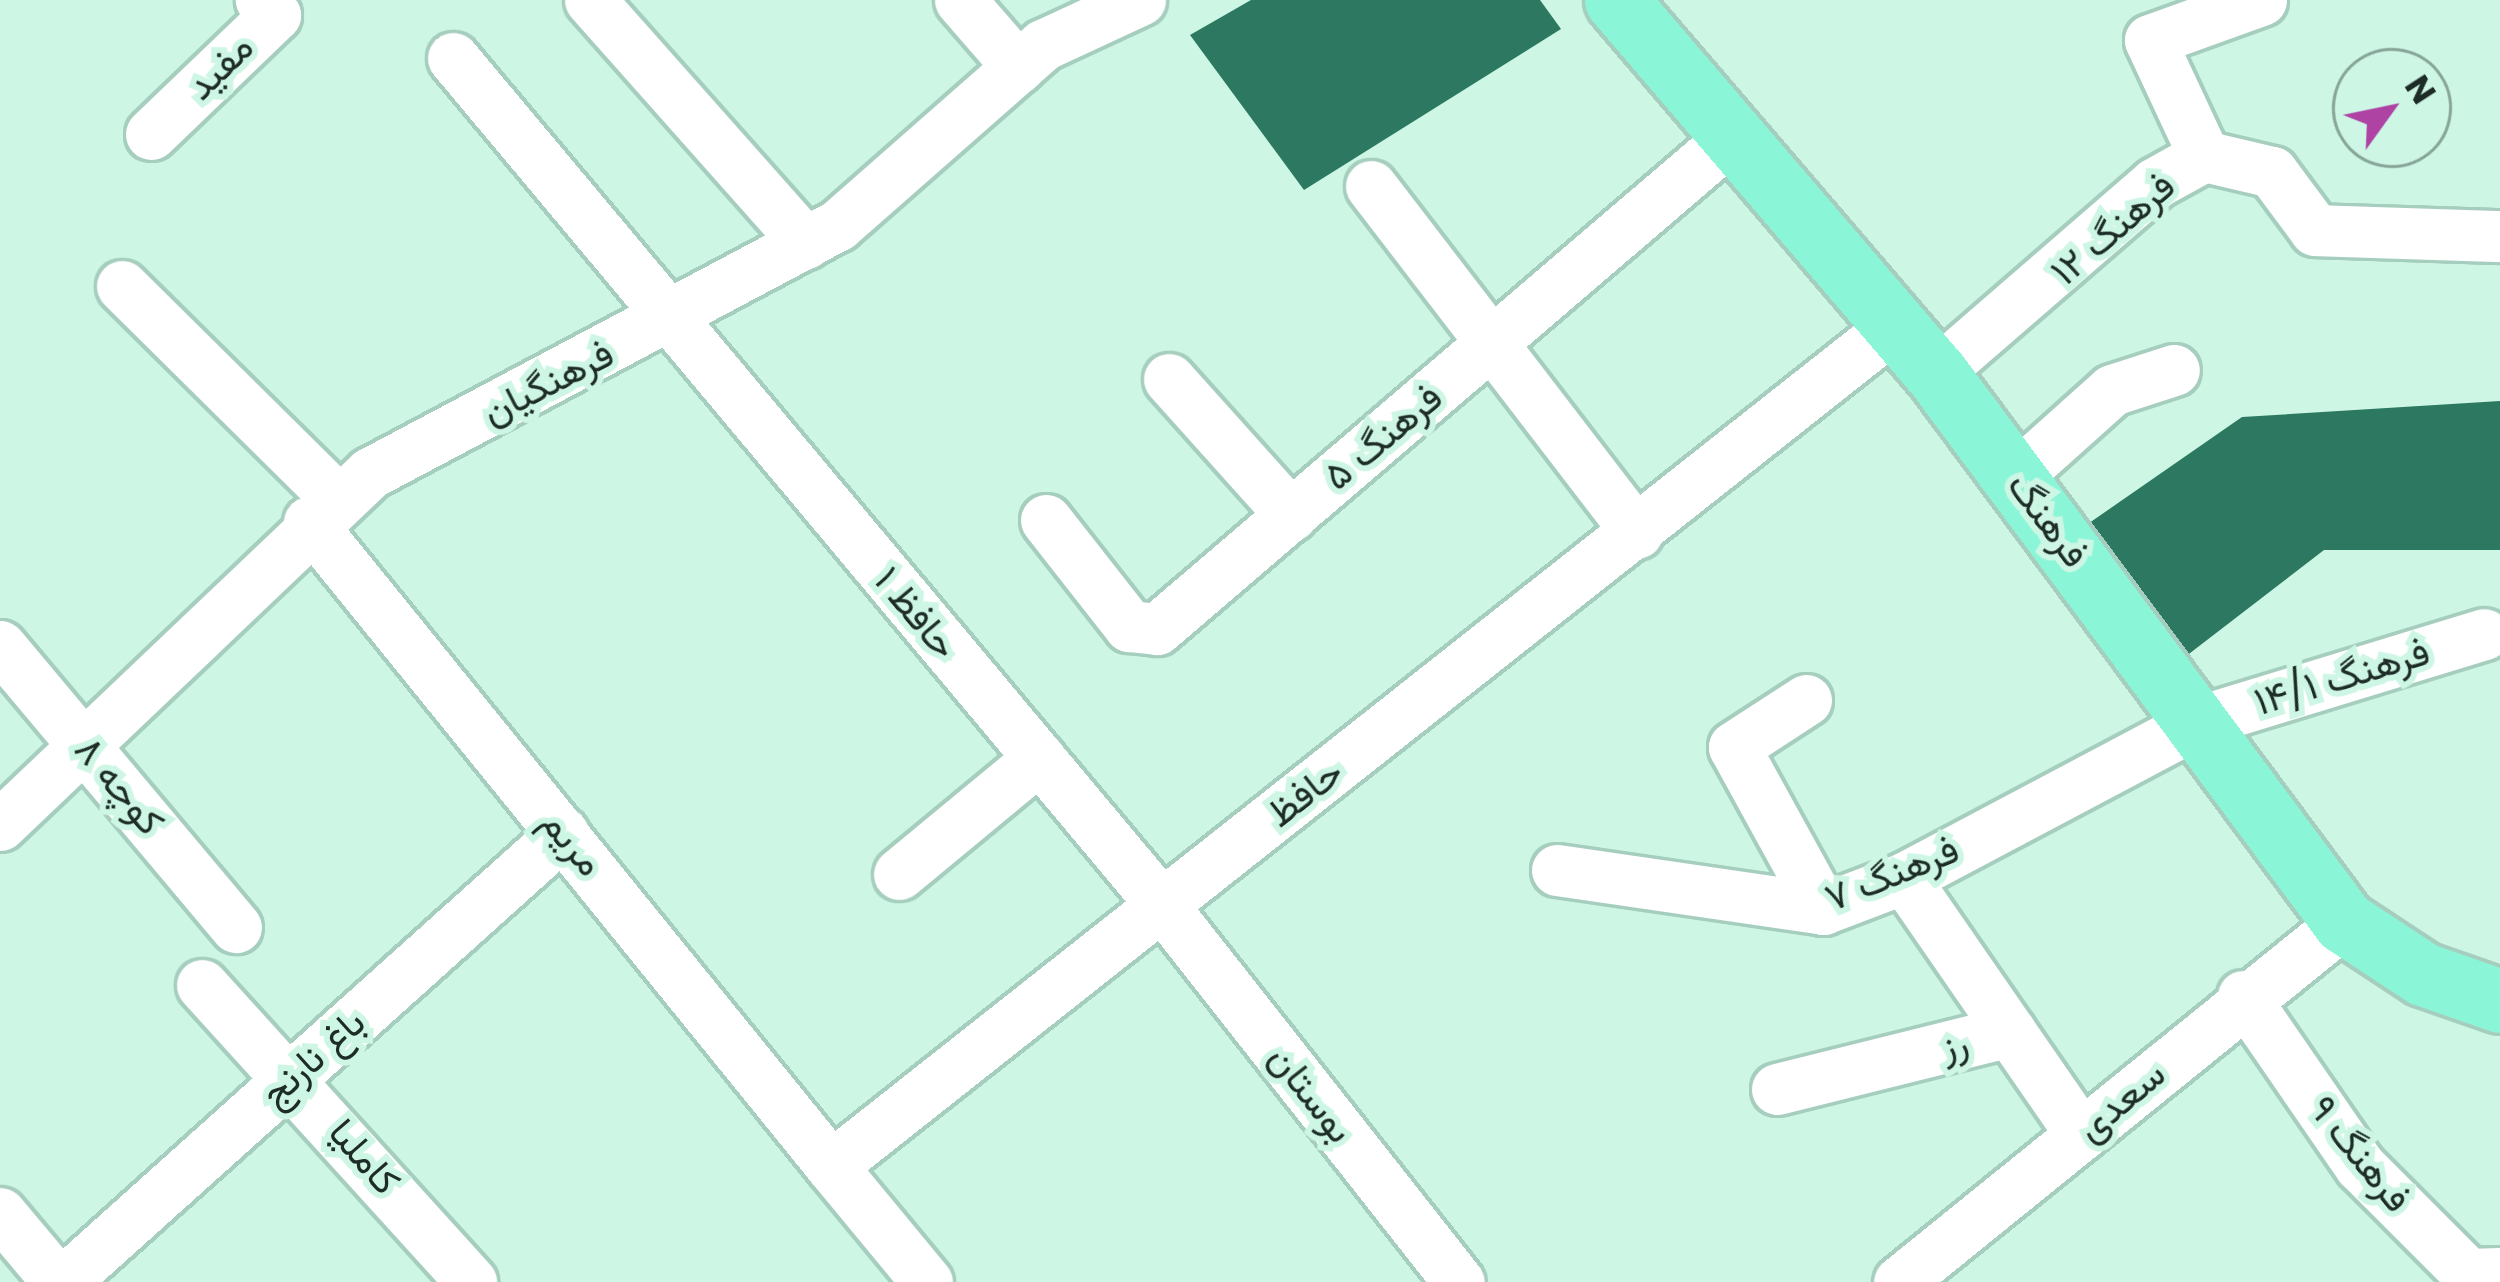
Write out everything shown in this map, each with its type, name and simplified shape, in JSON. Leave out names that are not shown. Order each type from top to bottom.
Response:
[{"type":"main road","name":"فرهنگ","points":[[1616,0],[1936,373],[2200,721],[2344,922],[2423,974],[2493,990]]},
{"type":"street","name":"مفید","points":[[152,134],[275,15],[261,0]]},
{"type":"street","points":[[590,0],[806,243]]},
{"type":"street","points":[[960,0],[1018,67]]},
{"type":"street","name":"فرهنگیان","points":[[0,825],[323,511],[806,243],[1018,67],[1073,11],[1140,0]]},
{"type":"street","points":[[2204,156],[2150,40],[2261,0]]},
{"type":"street","name":"حافظ ۱","points":[[453,58],[1162,905]]},
{"type":"street","name":"فرهنگ ۵","points":[[1046,520],[1141,633],[1292,514],[1734,136]]},
{"type":"street","name":"فرهنگ ١٢","points":[[1936,373],[2155,183],[2204,156],[2272,172],[2315,230],[2500,236]]},
{"type":"street","points":[[1371,186],[1636,533]]},
{"type":"street","name":"مریم","points":[[122,286],[323,511],[563,833],[831,1166]]},
{"type":"street","name":"حافظ","points":[[831,1166],[1895,325]]},
{"type":"street","points":[[2015,477],[2112,390],[2174,370]]},
{"type":"street","points":[[1169,379],[1292,514]]},
{"type":"street","name":"فرهنگ ۱۴/۱","points":[[2200,721],[2485,634]]},
{"type":"street","name":"کوچه ۸","points":[[0,646],[236,927]]},
{"type":"street","points":[[1807,700],[1734,747],[1823,909]]},
{"type":"street","name":"فرهنگ ۷","points":[[1557,870],[1823,909],[1904,878],[2200,721]]},
{"type":"street","points":[[899,874],[1039,758]]},
{"type":"street","name":"باغ نارنج","points":[[61,1282],[563,833]]},
{"type":"street","points":[[1904,878],[2010,1031]]},
{"type":"street","name":"بوستان","points":[[1162,905],[1459,1282]]},
{"type":"street","name":"سعدی","points":[[1899,1282],[2243,996],[2344,922]]},
{"type":"street","name":"کاملیا","points":[[202,985],[294,1076],[471,1282]]},
{"type":"street","name":"فرهنگ ۹","points":[[2243,996],[2360,1166],[2468,1274],[2500,1273]]},
{"type":"street","name":"رز","points":[[1778,1089],[2010,1031],[2081,1135]]},
{"type":"street","points":[[831,1166],[928,1282]]},
{"type":"street","points":[[0,1213],[61,1282]]},
{"type":"building","points":[[1251,0],[1540,0],[1561,29],[1304,190],[1190,35]]},
{"type":"building","points":[[2500,401],[2500,550],[2324,550],[2181,660],[2082,528],[2242,417]]}]
